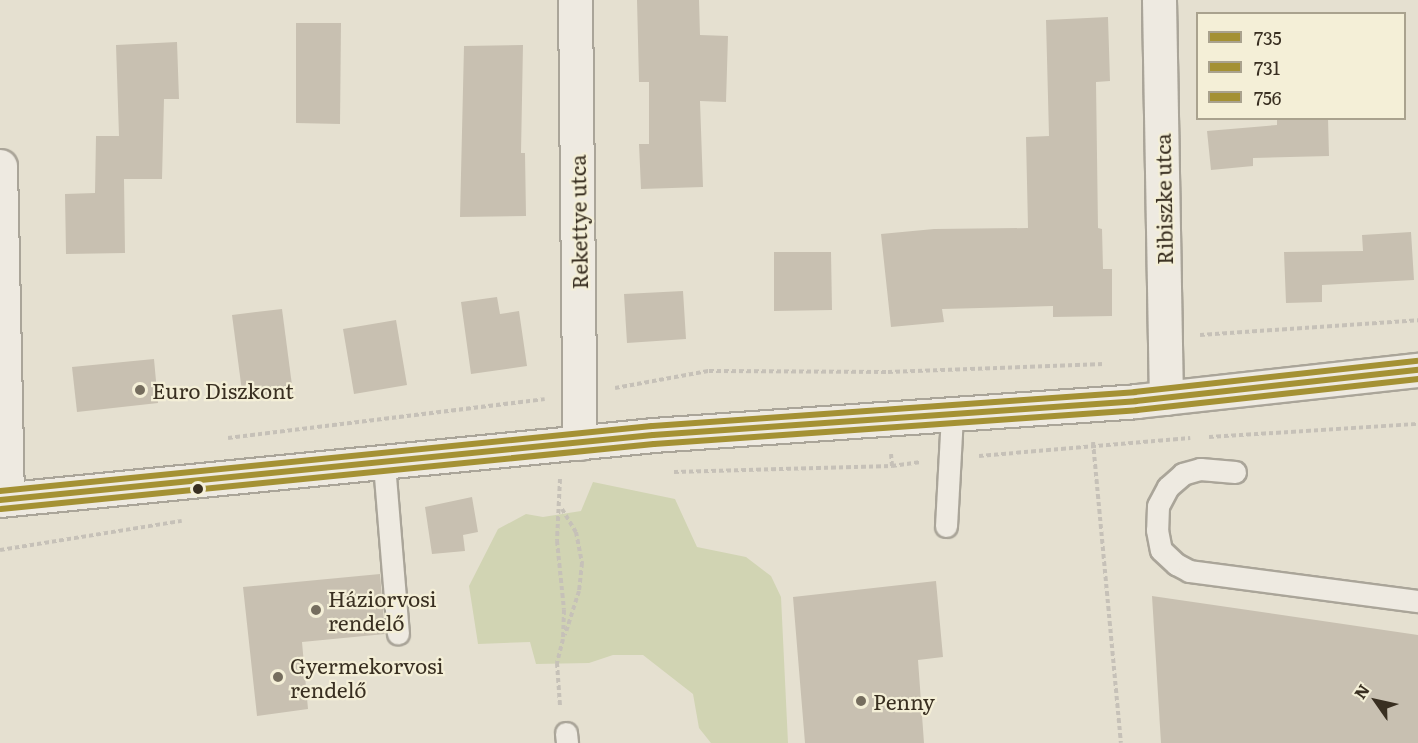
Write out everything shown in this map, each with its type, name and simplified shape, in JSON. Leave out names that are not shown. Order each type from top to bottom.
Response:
[{"type":"main road","name":"Rekettye utca","points":[[575,0],[580,443]]},
{"type":"main road","name":"Ribiszke utca","points":[[1160,0],[1166,398]]},
{"type":"main road","points":[[0,166],[3,499],[384,464],[580,443],[1090,405],[1418,370]]},
{"type":"lane","points":[[946,526],[952,415]]},
{"type":"lane","points":[[384,464],[398,633]]},
{"type":"lane","points":[[1235,472],[1200,469],[1183,474],[1168,487],[1158,506],[1157,530],[1161,550],[1176,564],[1189,571],[1418,602]]},
{"type":"path","points":[[1166,362],[1195,336],[1418,321]]},
{"type":"path","points":[[219,439],[580,394],[709,371],[888,372],[1106,364]]},
{"type":"path","points":[[1090,405],[1121,743]]},
{"type":"path","points":[[560,477],[561,508],[557,541],[564,639]]},
{"type":"path","points":[[561,508],[576,532],[582,563],[579,591],[557,663],[557,692],[567,738]]},
{"type":"green space","points":[[593,482],[675,499],[697,547],[746,557],[771,576],[781,597],[788,743],[711,743],[699,728],[693,694],[643,655],[613,655],[589,663],[536,664],[530,642],[478,644],[469,586],[498,529],[526,514],[543,517],[581,511]]},
{"type":"building","points":[[637,0],[699,0],[700,35],[728,36],[726,102],[700,101],[703,187],[641,189],[639,144],[649,144],[649,82],[639,82]]},
{"type":"building","points":[[1108,17],[1110,81],[1096,82],[1098,228],[1102,229],[1103,269],[1112,269],[1112,316],[1053,317],[1053,306],[942,309],[944,322],[891,327],[881,234],[934,229],[1028,228],[1026,137],[1049,136],[1046,20]]},
{"type":"building","points":[[296,23],[341,23],[340,124],[296,123]]},
{"type":"building","points":[[177,42],[179,99],[164,99],[162,179],[124,179],[125,253],[66,254],[65,194],[95,193],[96,136],[119,136],[116,45]]},
{"type":"building","points":[[523,45],[521,153],[525,153],[526,216],[460,217],[464,46]]},
{"type":"building","points":[[1277,120],[1328,120],[1329,156],[1253,158],[1253,166],[1211,170],[1207,131],[1277,125]]},
{"type":"building","points":[[1411,232],[1414,280],[1322,285],[1322,302],[1286,303],[1284,252],[1363,251],[1362,235]]},
{"type":"building","points":[[774,252],[831,252],[832,310],[774,311]]},
{"type":"building","points":[[683,291],[686,339],[627,343],[624,294]]},
{"type":"building","points":[[497,297],[500,314],[519,311],[527,366],[471,374],[461,302]]},
{"type":"building","points":[[282,309],[293,393],[243,399],[232,315]]},
{"type":"building","points":[[396,320],[407,385],[354,394],[343,329]]},
{"type":"building","points":[[154,359],[158,403],[77,412],[72,367]]},
{"type":"building","points":[[472,497],[478,532],[463,535],[465,551],[432,554],[425,507]]},
{"type":"building","name":"Háziorvosi rendelő","points":[[380,574],[385,634],[302,642],[308,709],[257,716],[243,587]]},
{"type":"building","name":"Penny","points":[[936,581],[943,657],[918,660],[924,743],[805,743],[793,597]]},
{"type":"building","points":[[1152,596],[1418,635],[1418,743],[1161,743]]},
{"type":"transit line","name":"756","points":[[0,491],[652,426],[1135,392],[1417,361]]},
{"type":"transit line","name":"735","points":[[0,500],[653,435],[1136,401],[1418,370]]},
{"type":"transit line","name":"731","points":[[1,509],[654,444],[1137,410],[1418,379]]},
{"type":"place","name":"Euro Diszkont","points":[[140,390]]},
{"type":"place","name":"Háziorvosi rendelő","points":[[316,610]]},
{"type":"place","name":"Gyermekorvosi rendelő","points":[[278,677]]},
{"type":"place","name":"Penny","points":[[861,701]]}]
